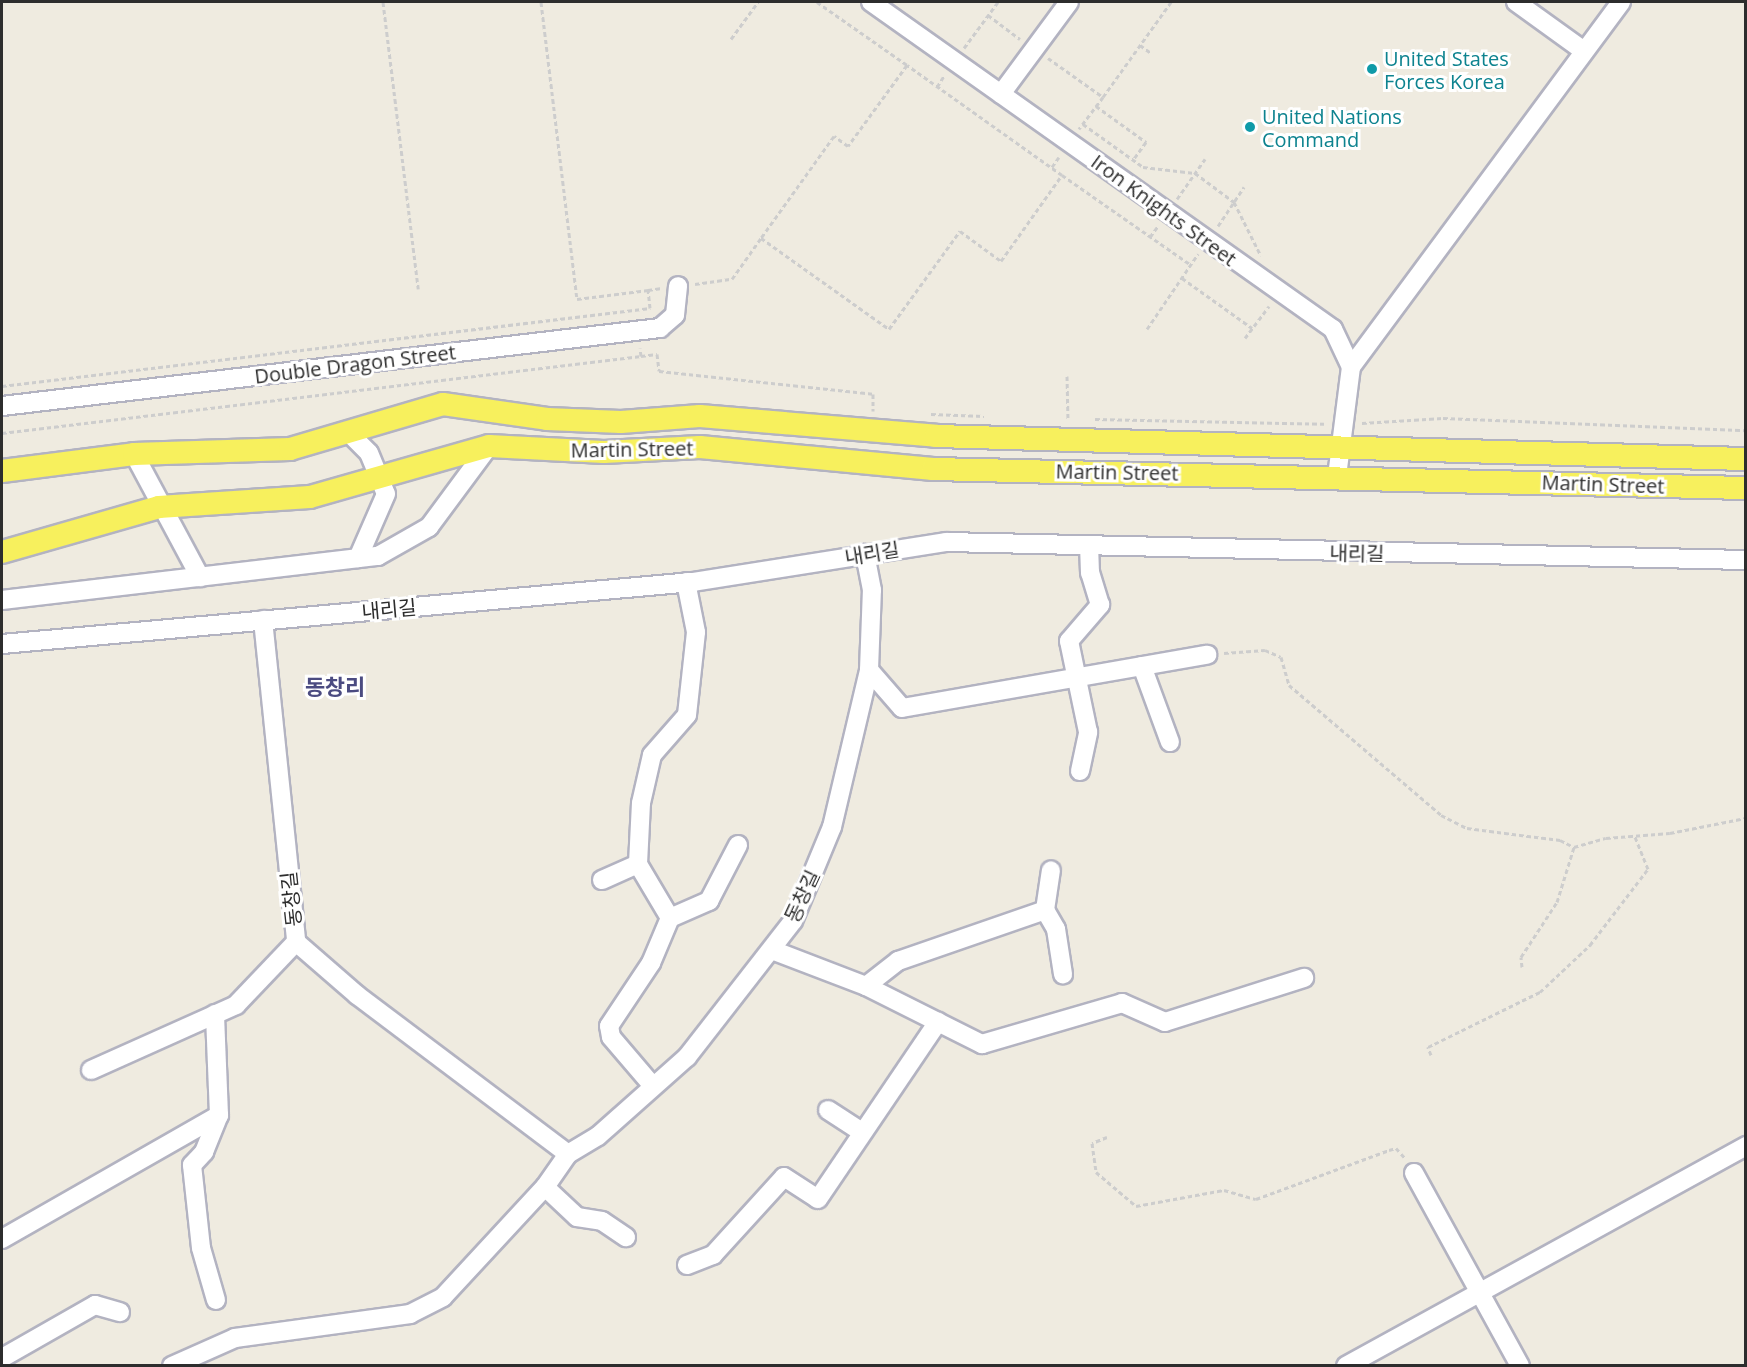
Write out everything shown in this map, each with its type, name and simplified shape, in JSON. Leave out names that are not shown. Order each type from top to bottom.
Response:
[{"type":"main road","name":"Martin Street","points":[[2,471],[134,454],[290,449],[351,435],[443,404],[500,410],[547,419],[621,422],[700,416],[936,436],[1342,436],[1746,459]]},
{"type":"main road","name":"Martin Street","points":[[2,552],[159,507],[310,497],[489,446],[604,452],[700,447],[933,469],[1746,488]]},
{"type":"street","name":"Iron Knights Street","points":[[872,2],[1334,329],[1351,367]]},
{"type":"street","points":[[1001,94],[1069,2]]},
{"type":"street","points":[[1516,2],[1584,51]]},
{"type":"street","points":[[1337,477],[1351,367],[1621,2]]},
{"type":"street","name":"Double Dragon Street","points":[[2,406],[638,330],[668,324],[675,315],[678,286]]},
{"type":"street","points":[[351,435],[381,477],[386,494],[358,558]]},
{"type":"street","points":[[2,600],[378,556],[429,527],[489,446]]},
{"type":"street","points":[[134,454],[159,507],[205,575]]},
{"type":"street","name":"내리길","points":[[2,644],[686,582],[946,542],[1746,560]]},
{"type":"street","points":[[1080,771],[1088,732],[1079,677],[1069,641],[1100,605],[1090,573],[1089,546]]},
{"type":"street","name":"동창길","points":[[172,1365],[235,1338],[410,1314],[443,1298],[545,1187],[568,1154],[598,1136],[652,1085],[687,1057],[793,921],[832,827],[869,670],[872,590],[865,554]]},
{"type":"street","points":[[670,918],[638,864],[642,803],[652,755],[687,715],[696,632],[686,582]]},
{"type":"street","name":"동창길","points":[[264,620],[296,942],[357,995],[568,1154]]},
{"type":"street","points":[[869,670],[903,708],[1207,654]]},
{"type":"street","points":[[1142,666],[1170,742]]},
{"type":"street","points":[[652,1085],[611,1037],[609,1026],[657,953],[670,918],[709,901],[738,845]]},
{"type":"street","points":[[602,880],[638,864]]},
{"type":"street","points":[[1051,870],[1045,910],[1056,929],[1063,974]]},
{"type":"street","points":[[866,986],[898,960],[1045,910]]},
{"type":"street","points":[[91,1070],[236,1005],[296,942]]},
{"type":"street","points":[[772,950],[866,986],[982,1044],[1122,1002],[1165,1022],[1304,978]]},
{"type":"street","points":[[216,1014],[219,1115],[204,1152],[192,1165],[201,1248],[216,1300]]},
{"type":"street","points":[[687,1265],[712,1255],[784,1177],[818,1199],[860,1131],[938,1022]]},
{"type":"street","points":[[828,1110],[860,1131]]},
{"type":"street","points":[[2,1239],[163,1150],[219,1115]]},
{"type":"street","points":[[1346,1365],[1746,1146]]},
{"type":"street","points":[[163,1150],[192,1165]]},
{"type":"street","points":[[1414,1173],[1520,1365]]},
{"type":"street","points":[[545,1187],[577,1217],[602,1221],[626,1237]]},
{"type":"street","points":[[2,1358],[95,1305],[120,1312]]},
{"type":"path","points":[[382,2],[418,289]]},
{"type":"path","points":[[541,2],[577,298],[732,279],[834,136],[848,146],[907,64]]},
{"type":"path","points":[[732,39],[758,2]]},
{"type":"path","points":[[817,2],[1191,265]]},
{"type":"path","points":[[937,87],[998,2]]},
{"type":"path","points":[[1052,167],[1171,2]]},
{"type":"path","points":[[988,15],[1103,97]]},
{"type":"path","points":[[1140,45],[1151,53]]},
{"type":"path","points":[[1096,106],[1146,142],[1120,178]]},
{"type":"path","points":[[761,238],[889,329],[960,231],[1001,261],[1062,175]]},
{"type":"path","points":[[1147,329],[1244,187]]},
{"type":"path","points":[[1182,278],[1252,328]]},
{"type":"path","points":[[2,386],[650,308],[648,290]]},
{"type":"path","points":[[636,310],[641,356]]},
{"type":"path","points":[[2,433],[657,354],[659,371],[873,394],[873,414],[885,414]]},
{"type":"path","points":[[1067,376],[1068,419]]},
{"type":"path","points":[[921,414],[988,419]]},
{"type":"path","points":[[1090,419],[1342,436],[1443,418],[1746,430]]},
{"type":"path","points":[[1056,419],[1079,419]]},
{"type":"path","points":[[1207,654],[1265,650],[1281,657],[1289,685],[1441,815],[1467,828],[1560,840],[1574,847],[1746,818]]},
{"type":"path","points":[[1431,1056],[1428,1047],[1540,992],[1590,945],[1648,869],[1635,836]]},
{"type":"path","points":[[1522,967],[1521,957],[1557,903],[1574,847]]},
{"type":"path","points":[[1107,1137],[1092,1143],[1096,1172],[1136,1206],[1224,1190],[1256,1199],[1396,1148],[1414,1173]]},
{"type":"place","name":"United States Forces Korea","points":[[1372,69]]},
{"type":"place","name":"United Nations Command","points":[[1250,127]]},
{"type":"district","name":"동창리","points":[[335,687]]}]
